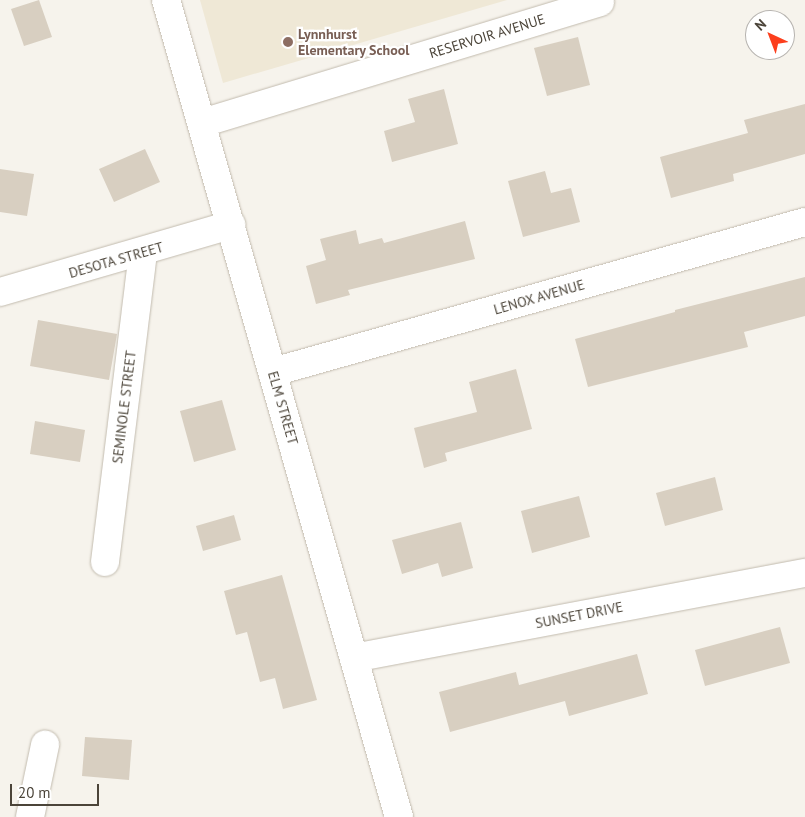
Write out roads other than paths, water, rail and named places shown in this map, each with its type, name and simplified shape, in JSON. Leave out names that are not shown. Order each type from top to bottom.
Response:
[{"type":"street","name":"ELM STREET","points":[[166,0],[399,817]]},
{"type":"street","name":"RESERVOIR AVENUE","points":[[202,123],[600,2]]},
{"type":"street","name":"LENOX AVENUE","points":[[273,372],[805,222]]},
{"type":"street","name":"DESOTA STREET","points":[[0,292],[231,225]]},
{"type":"street","name":"SEMINOLE STREET","points":[[105,562],[143,252]]},
{"type":"street","name":"SUNSET DRIVE","points":[[354,658],[805,573]]},
{"type":"street","points":[[30,817],[45,746]]},
{"type":"place","name":"Lynnhurst Elementary School","points":[[288,42]]}]
